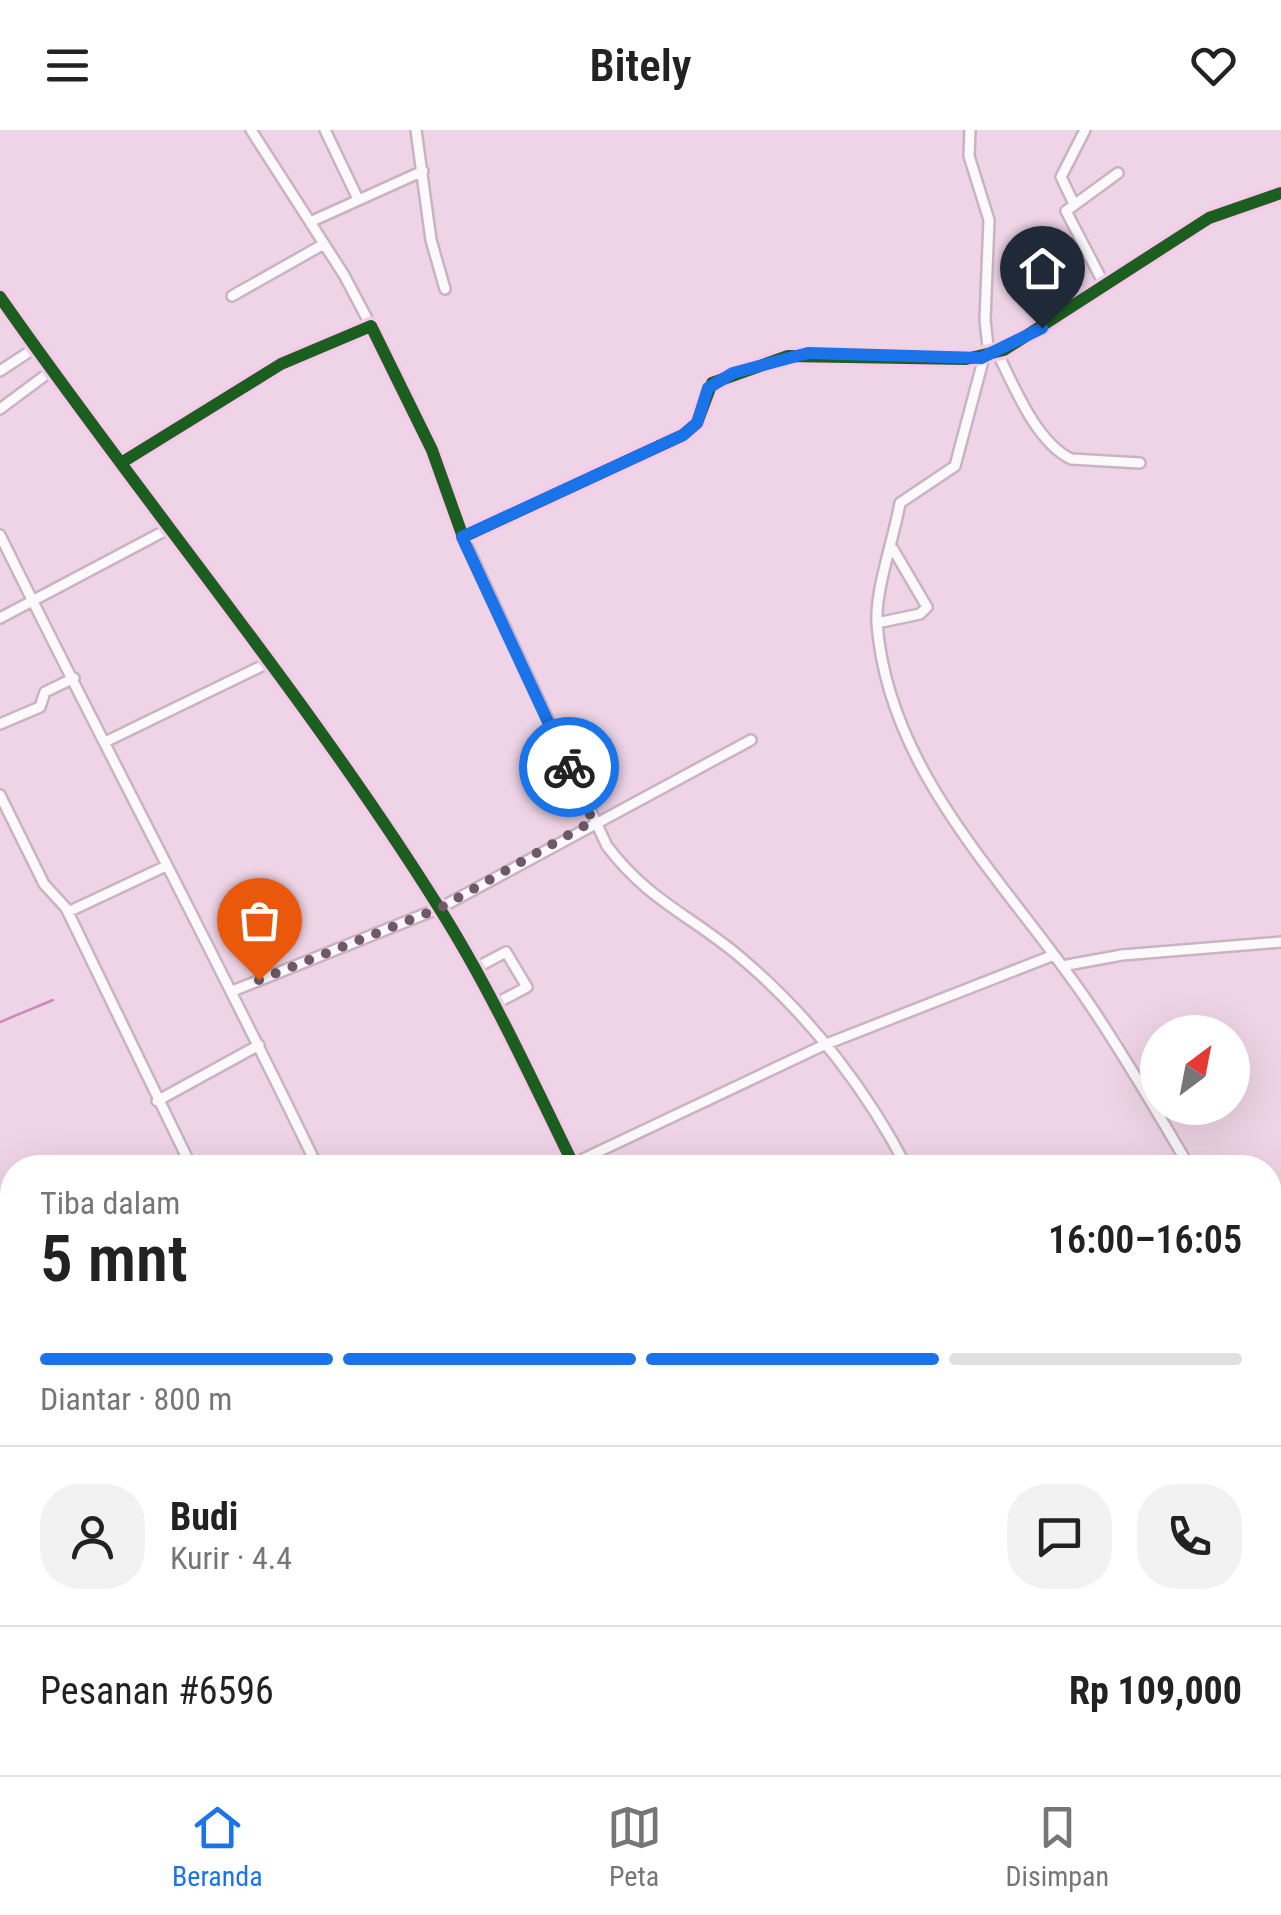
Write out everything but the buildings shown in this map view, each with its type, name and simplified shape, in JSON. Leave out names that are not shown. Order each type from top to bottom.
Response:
[{"type":"street","points":[[251,130],[371,326],[432,450],[462,537],[593,821],[640,886],[748,964],[824,1045],[868,1098],[900,1155]]},
{"type":"street","points":[[325,130],[358,199]]},
{"type":"street","points":[[416,130],[431,240],[445,289]]},
{"type":"street","points":[[970,130],[969,156],[989,220],[985,320],[990,355],[955,466],[902,498],[893,549],[878,599],[886,679],[930,786],[1054,954],[1182,1155]]},
{"type":"street","points":[[1074,204],[1061,177],[1085,130]]},
{"type":"street","points":[[310,222],[423,172]]},
{"type":"street","points":[[1105,286],[1067,216],[1074,204],[1118,173]]},
{"type":"street","points":[[462,537],[683,435],[697,423],[712,383],[794,354],[990,355],[1209,218],[1281,193]]},
{"type":"street","points":[[232,296],[324,244]]},
{"type":"street","points":[[0,298],[50,371],[172,527],[270,662],[440,908],[493,1005],[566,1155]]},
{"type":"street","points":[[120,463],[281,364],[371,326]]},
{"type":"street","points":[[0,371],[35,348]]},
{"type":"street","points":[[990,355],[1063,455],[1071,460],[1140,463]]},
{"type":"street","points":[[0,409],[50,371]]},
{"type":"street","points":[[0,618],[172,527]]},
{"type":"street","points":[[0,535],[166,866],[235,990],[312,1155]]},
{"type":"street","points":[[878,623],[920,614],[927,607],[893,549]]},
{"type":"street","points":[[104,742],[270,662]]},
{"type":"street","points":[[0,724],[40,707],[45,692],[74,678]]},
{"type":"street","points":[[235,990],[440,908],[593,821],[750,740]]},
{"type":"street","points":[[0,796],[44,884],[68,912],[185,1155]]},
{"type":"street","points":[[68,912],[166,866]]},
{"type":"street","points":[[1062,966],[1122,955],[1281,942]]},
{"type":"street","points":[[474,969],[506,952],[527,987],[493,1005]]},
{"type":"street","points":[[594,1155],[824,1045],[1054,954]]},
{"type":"street","points":[[158,1101],[258,1044]]},
{"type":"waterway","points":[[0,1022],[53,1000]]},
{"type":"cycle path","points":[[121,463],[281,364],[371,326],[432,450],[463,537],[683,435],[697,423],[712,383],[788,356],[966,359],[1004,350],[1209,218],[1281,193]]},
{"type":"cycle path","points":[[0,297],[279,674],[387,827],[475,969],[569,1155]]},
{"type":"way so far","points":[[259,980],[440,908],[593,821],[569,767]]},
{"type":"route","points":[[569,767],[462,537],[517,516],[683,435],[697,423],[712,383],[733,373],[808,353],[981,358],[1025,340],[1042,328]]}]
